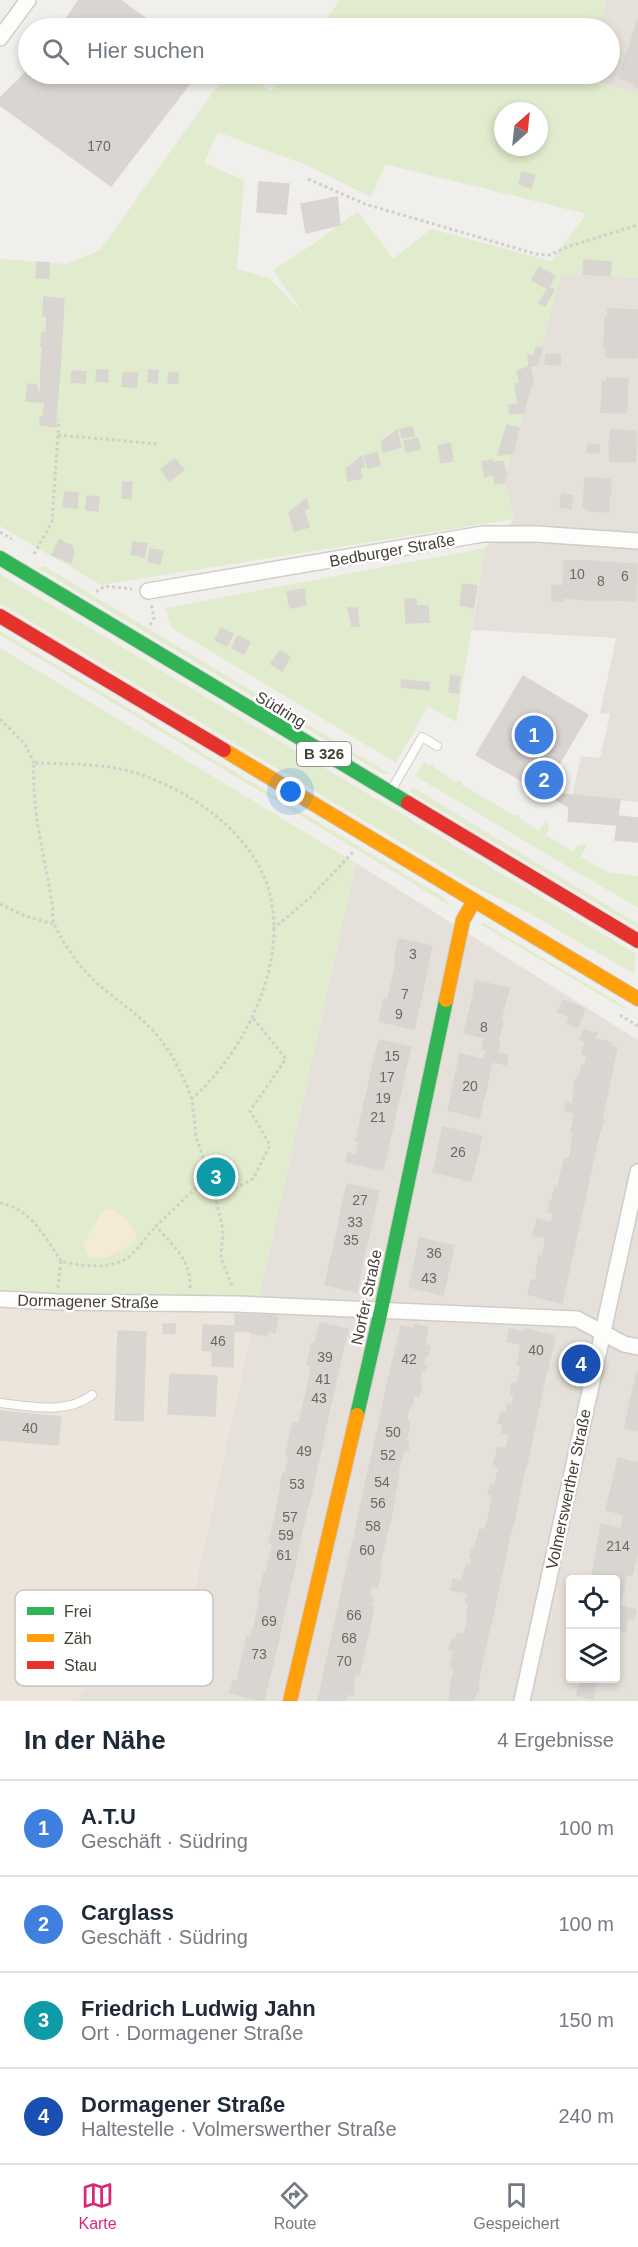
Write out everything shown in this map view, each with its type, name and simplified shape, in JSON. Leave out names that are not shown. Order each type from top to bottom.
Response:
[{"type":"main road","name":"Südring","points":[[0,558],[638,942]]},
{"type":"main road","name":"B 326","points":[[0,616],[638,999]]},
{"type":"main road","name":"Norfer Straße","points":[[290,1701],[381,1310],[463,920],[474,901]]},
{"type":"main road","name":"B 326","points":[[591,970],[614,970],[638,983]]},
{"type":"street","points":[[0,38],[28,0]]},
{"type":"street","name":"Bedburger Straße","points":[[148,591],[483,534],[537,534],[638,541]]},
{"type":"street","name":"Volmerswerther Straße","points":[[522,1701],[638,1172]]},
{"type":"street","name":"Dormagener Straße","points":[[0,1299],[236,1304],[577,1319],[624,1344],[638,1347]]},
{"type":"lane","points":[[390,793],[422,737],[437,746]]},
{"type":"lane","points":[[0,1403],[51,1407],[72,1406],[92,1395]]},
{"type":"path","points":[[308,179],[365,204],[543,255],[549,255],[570,246],[638,225]]},
{"type":"path","points":[[34,555],[52,522],[60,420]]},
{"type":"path","points":[[58,435],[159,444]]},
{"type":"path","points":[[96,592],[105,586],[148,591]]},
{"type":"path","points":[[0,719],[25,744],[34,763],[32,786],[53,905],[53,924],[79,964],[93,979],[142,1020],[165,1045],[183,1073],[192,1100],[196,1137],[212,1184],[223,1230],[220,1258],[236,1296],[236,1304]]},
{"type":"path","points":[[34,763],[119,768],[185,795],[214,814],[245,844],[260,867],[270,894],[273,929],[272,952],[264,990],[253,1018],[226,1062],[207,1086],[192,1100]]},
{"type":"path","points":[[273,929],[311,897],[353,852]]},
{"type":"path","points":[[0,904],[23,915],[53,924]]},
{"type":"path","points":[[61,1261],[83,1267],[107,1265],[130,1256],[156,1226],[196,1187],[212,1184],[235,1188],[253,1179],[270,1145],[250,1111],[286,1059],[253,1018]]},
{"type":"path","points":[[0,1203],[23,1212],[45,1237],[61,1261],[58,1302]]},
{"type":"path","points":[[156,1226],[185,1260],[190,1277],[189,1303]]},
{"type":"shaded area","points":[[606,0],[638,0],[638,94],[604,84],[620,84],[620,18],[601,18]]},
{"type":"shaded area","points":[[561,273],[638,278],[638,802],[572,796],[581,756],[600,758],[610,714],[600,713],[616,638],[472,630],[485,548],[515,519],[504,483]]},
{"type":"shaded area","points":[[356,863],[638,1040],[638,1701],[77,1701],[86,1686],[213,1686],[213,1590],[120,1590],[251,1333]]},
{"type":"shaded area","points":[[0,1305],[256,1312],[195,1590],[15,1590],[15,1686],[86,1686],[77,1701],[0,1701]]},
{"type":"green space","points":[[340,0],[606,0],[601,18],[326,18]]},
{"type":"green space","points":[[219,84],[261,84],[271,91],[277,84],[602,84],[638,94],[638,278],[561,274],[504,483],[515,519],[101,585],[0,526],[0,259],[67,264],[100,250]],"holes":[[[218,132],[309,166],[371,197],[385,164],[586,214],[551,261],[431,229],[393,259],[358,211],[273,270],[303,313],[269,278],[237,269],[244,180],[204,163]]]},
{"type":"green space","points":[[485,548],[456,722],[428,706],[396,763],[172,628],[165,608]]},
{"type":"green space","points":[[44,566],[390,774],[383,774],[38,568]]},
{"type":"green space","points":[[0,574],[636,954],[634,974],[525,911],[475,887],[0,603]]},
{"type":"green space","points":[[0,631],[443,897],[452,907],[0,635]]},
{"type":"green space","points":[[0,648],[356,863],[258,1304],[0,1295]]},
{"type":"green space","points":[[424,762],[429,766],[433,763],[435,768],[456,782],[461,781],[462,785],[513,815],[518,814],[519,818],[539,831],[547,820],[549,829],[546,835],[573,852],[577,846],[588,843],[581,857],[607,872],[638,876],[638,908],[415,776]]},
{"type":"green space","points":[[412,787],[638,924],[638,928],[410,792]]},
{"type":"green space","points":[[484,923],[626,1007],[626,1010],[480,924]]},
{"type":"sand","points":[[114,1209],[133,1228],[136,1233],[135,1242],[106,1257],[88,1256],[83,1244],[103,1212]]},
{"type":"building","points":[[79,0],[120,0],[145,18],[67,18]]},
{"type":"building","points":[[638,19],[638,50],[627,81],[620,78]]},
{"type":"building","points":[[638,50],[638,88],[627,81]]},
{"type":"building","points":[[18,80],[18,84],[189,84],[111,186],[0,105],[0,98]]},
{"type":"building","points":[[522,172],[535,175],[531,188],[519,184]]},
{"type":"building","points":[[259,182],[289,184],[286,214],[257,212]]},
{"type":"building","points":[[337,197],[340,225],[306,233],[301,204]]},
{"type":"building","points":[[584,260],[611,262],[610,276],[583,274]]},
{"type":"building","points":[[37,262],[49,263],[49,278],[36,278]]},
{"type":"building","points":[[539,267],[555,276],[548,289],[532,280]]},
{"type":"building","points":[[549,287],[554,290],[545,306],[539,303]]},
{"type":"building","points":[[44,297],[64,299],[60,368],[41,366],[42,333],[46,333],[47,316],[43,316]]},
{"type":"building","points":[[608,309],[638,310],[637,358],[606,357],[605,318],[607,318]]},
{"type":"building","points":[[536,347],[542,348],[537,365],[529,367],[528,355],[534,356]]},
{"type":"building","points":[[546,354],[561,355],[560,365],[545,364]]},
{"type":"building","points":[[41,366],[60,368],[56,418],[43,417],[45,403],[40,402]]},
{"type":"building","points":[[531,367],[533,380],[520,384],[517,371]]},
{"type":"building","points":[[97,370],[108,370],[108,382],[96,381]]},
{"type":"building","points":[[149,370],[158,371],[157,383],[148,382]]},
{"type":"building","points":[[72,371],[86,372],[85,383],[71,382]]},
{"type":"building","points":[[123,373],[138,373],[136,388],[122,386]]},
{"type":"building","points":[[169,373],[178,373],[178,383],[168,383]]},
{"type":"building","points":[[607,378],[628,379],[627,395],[602,395],[602,382],[607,382]]},
{"type":"building","points":[[533,380],[523,413],[510,414],[509,405],[518,404],[515,384]]},
{"type":"building","points":[[28,384],[37,385],[37,391],[41,392],[40,402],[26,401]]},
{"type":"building","points":[[602,395],[628,395],[626,413],[601,412]]},
{"type":"building","points":[[40,417],[56,418],[56,427],[40,425]]},
{"type":"building","points":[[507,425],[519,428],[513,453],[498,455]]},
{"type":"building","points":[[412,427],[414,436],[402,438],[400,429]]},
{"type":"building","points":[[397,430],[401,447],[383,452],[381,442]]},
{"type":"building","points":[[611,430],[636,431],[636,446],[609,445]]},
{"type":"building","points":[[418,438],[420,449],[406,452],[404,441]]},
{"type":"building","points":[[450,443],[453,461],[441,463],[438,446]]},
{"type":"building","points":[[588,444],[599,445],[599,453],[587,452]]},
{"type":"building","points":[[609,445],[636,446],[635,462],[610,461]]},
{"type":"building","points":[[377,453],[380,465],[368,468],[364,456]]},
{"type":"building","points":[[362,456],[364,467],[360,468],[362,478],[348,481],[346,469]]},
{"type":"building","points":[[175,459],[184,470],[169,481],[161,469]]},
{"type":"building","points":[[492,460],[492,463],[503,461],[505,471],[485,477],[482,462]]},
{"type":"building","points":[[507,472],[504,483],[495,484],[494,473]]},
{"type":"building","points":[[585,478],[610,479],[611,495],[584,495]]},
{"type":"building","points":[[123,482],[132,482],[131,499],[122,498]]},
{"type":"building","points":[[65,492],[78,493],[77,508],[63,507]]},
{"type":"building","points":[[562,494],[573,496],[571,509],[560,507]]},
{"type":"building","points":[[584,495],[609,495],[609,512],[588,511],[583,508]]},
{"type":"building","points":[[87,496],[99,497],[98,511],[86,510]]},
{"type":"building","points":[[306,499],[309,508],[290,512]]},
{"type":"building","points":[[304,509],[309,527],[294,531],[289,513]]},
{"type":"building","points":[[59,540],[72,546],[74,554],[71,563],[52,555]]},
{"type":"building","points":[[133,542],[147,544],[144,557],[131,554]]},
{"type":"building","points":[[150,549],[163,551],[160,564],[148,562]]},
{"type":"building","points":[[564,561],[591,561],[589,600],[563,598]]},
{"type":"building","points":[[591,561],[613,563],[612,600],[589,600]]},
{"type":"building","points":[[613,563],[637,564],[636,601],[612,600]]},
{"type":"building","points":[[463,584],[477,586],[473,608],[460,605]]},
{"type":"building","points":[[552,585],[563,586],[563,601],[552,601]]},
{"type":"building","points":[[304,589],[306,605],[290,608],[287,592]]},
{"type":"building","points":[[405,599],[416,599],[416,606],[428,606],[429,622],[406,623]]},
{"type":"building","points":[[348,608],[357,608],[359,626],[352,626]]},
{"type":"building","points":[[221,628],[233,634],[227,646],[215,640]]},
{"type":"building","points":[[238,636],[250,642],[244,654],[232,648]]},
{"type":"building","points":[[280,651],[290,657],[282,671],[271,664]]},
{"type":"building","points":[[451,675],[460,677],[458,693],[449,692]]},
{"type":"building","points":[[523,676],[588,715],[556,769],[563,774],[554,789],[563,794],[620,800],[618,816],[638,818],[638,842],[615,840],[617,825],[568,821],[569,807],[476,755]]},
{"type":"building","points":[[402,680],[429,683],[429,690],[401,687]]},
{"type":"building","points":[[399,939],[432,946],[427,969],[394,961]]},
{"type":"building","points":[[396,962],[427,969],[423,988],[392,981]]},
{"type":"building","points":[[392,981],[423,988],[419,1007],[388,1000]]},
{"type":"building","points":[[476,981],[509,988],[505,1004],[473,997]]},
{"type":"building","points":[[473,997],[505,1004],[501,1020],[469,1013]]},
{"type":"building","points":[[384,999],[419,1007],[414,1029],[379,1021]]},
{"type":"building","points":[[563,1000],[585,1009],[578,1027],[567,1023],[570,1017],[558,1012]]},
{"type":"building","points":[[469,1013],[503,1021],[498,1041],[464,1033]]},
{"type":"building","points":[[583,1030],[597,1033],[593,1043],[580,1040]]},
{"type":"building","points":[[484,1038],[500,1041],[498,1052],[482,1049]]},
{"type":"building","points":[[594,1039],[611,1042],[610,1046],[617,1048],[612,1071],[585,1065],[587,1055],[582,1054],[585,1041],[593,1043]]},
{"type":"building","points":[[379,1040],[411,1047],[405,1071],[373,1064]]},
{"type":"building","points":[[486,1050],[508,1055],[506,1065],[484,1059]]},
{"type":"building","points":[[460,1054],[492,1061],[488,1081],[456,1073]]},
{"type":"building","points":[[373,1064],[405,1071],[401,1091],[369,1084]]},
{"type":"building","points":[[582,1065],[612,1071],[609,1085],[579,1078]]},
{"type":"building","points":[[456,1073],[488,1081],[484,1098],[452,1091]]},
{"type":"building","points":[[576,1078],[609,1085],[606,1100],[573,1092]]},
{"type":"building","points":[[369,1084],[401,1091],[396,1111],[364,1104]]},
{"type":"building","points":[[452,1091],[484,1098],[479,1118],[448,1110]]},
{"type":"building","points":[[575,1093],[606,1100],[602,1118],[565,1111],[567,1103],[572,1104]]},
{"type":"building","points":[[364,1104],[396,1111],[392,1130],[360,1123]]},
{"type":"building","points":[[575,1113],[604,1119],[598,1138],[571,1132]]},
{"type":"building","points":[[360,1123],[392,1130],[388,1148],[356,1141]]},
{"type":"building","points":[[443,1127],[482,1136],[479,1149],[440,1140]]},
{"type":"building","points":[[573,1133],[598,1138],[594,1156],[571,1151]]},
{"type":"building","points":[[440,1140],[479,1149],[475,1165],[437,1156]]},
{"type":"building","points":[[359,1142],[388,1148],[383,1170],[346,1162],[348,1153],[356,1155]]},
{"type":"building","points":[[571,1151],[594,1156],[590,1175],[562,1169],[565,1158],[569,1159]]},
{"type":"building","points":[[437,1156],[475,1165],[471,1181],[433,1172]]},
{"type":"building","points":[[562,1169],[590,1175],[586,1193],[558,1186]]},
{"type":"building","points":[[347,1184],[379,1191],[373,1217],[341,1210]]},
{"type":"building","points":[[555,1186],[586,1193],[583,1208],[552,1201]]},
{"type":"building","points":[[550,1201],[583,1208],[578,1229],[551,1223],[553,1213],[548,1212]]},
{"type":"building","points":[[341,1210],[373,1217],[369,1235],[338,1228]]},
{"type":"building","points":[[537,1219],[548,1222],[544,1237],[533,1235]]},
{"type":"building","points":[[548,1222],[578,1229],[575,1244],[544,1237]]},
{"type":"building","points":[[338,1228],[369,1235],[365,1252],[334,1245]]},
{"type":"building","points":[[420,1238],[454,1246],[449,1269],[415,1261]]},
{"type":"building","points":[[546,1238],[575,1244],[571,1262],[542,1256]]},
{"type":"building","points":[[334,1245],[365,1252],[361,1270],[330,1263]]},
{"type":"building","points":[[539,1256],[571,1262],[567,1280],[536,1273]]},
{"type":"building","points":[[415,1261],[449,1269],[443,1295],[409,1287]]},
{"type":"building","points":[[330,1263],[361,1270],[357,1292],[325,1285]]},
{"type":"building","points":[[537,1273],[567,1280],[562,1303],[536,1297],[539,1281],[536,1281]]},
{"type":"building","points":[[531,1280],[539,1281],[536,1296],[528,1294]]},
{"type":"building","points":[[235,1314],[255,1315],[251,1332],[234,1331],[233,1367],[212,1366],[212,1351],[202,1350],[203,1325],[235,1326]]},
{"type":"building","points":[[255,1315],[271,1315],[278,1318],[275,1333],[268,1331],[267,1336],[251,1333]]},
{"type":"building","points":[[320,1323],[348,1329],[343,1350],[315,1344]]},
{"type":"building","points":[[163,1324],[175,1324],[175,1334],[163,1333]]},
{"type":"building","points":[[415,1324],[428,1328],[425,1345],[430,1346],[428,1356],[396,1349],[401,1326],[414,1329]]},
{"type":"building","points":[[510,1329],[518,1331],[516,1343],[507,1341]]},
{"type":"building","points":[[525,1329],[555,1336],[549,1363],[519,1356],[521,1344],[516,1343],[518,1331],[524,1332]]},
{"type":"building","points":[[118,1331],[146,1332],[143,1421],[115,1420]]},
{"type":"building","points":[[312,1343],[343,1350],[338,1372],[307,1365]]},
{"type":"building","points":[[396,1349],[425,1355],[423,1365],[427,1366],[426,1370],[392,1363]]},
{"type":"building","points":[[519,1356],[549,1363],[545,1378],[520,1372],[521,1366],[517,1365]]},
{"type":"building","points":[[392,1363],[422,1369],[419,1383],[389,1377]]},
{"type":"building","points":[[312,1366],[338,1372],[334,1391],[308,1385]]},
{"type":"building","points":[[520,1372],[545,1378],[540,1402],[510,1395],[512,1383],[517,1384]]},
{"type":"building","points":[[638,1372],[638,1405],[630,1403]]},
{"type":"building","points":[[170,1374],[217,1376],[215,1416],[168,1414]]},
{"type":"building","points":[[389,1377],[422,1384],[419,1397],[414,1395],[412,1406],[384,1400]]},
{"type":"building","points":[[308,1385],[334,1391],[329,1411],[303,1406]]},
{"type":"building","points":[[514,1396],[540,1402],[536,1421],[506,1414],[507,1404],[512,1405]]},
{"type":"building","points":[[384,1400],[410,1405],[406,1421],[381,1415]]},
{"type":"building","points":[[630,1403],[638,1405],[638,1431],[625,1428]]},
{"type":"building","points":[[303,1406],[329,1411],[325,1429],[299,1423]]},
{"type":"building","points":[[0,1411],[61,1417],[58,1445],[0,1440]]},
{"type":"building","points":[[501,1413],[536,1421],[532,1440],[502,1433],[503,1425],[498,1423]]},
{"type":"building","points":[[381,1415],[410,1422],[406,1442],[409,1443],[408,1451],[375,1443]]},
{"type":"building","points":[[293,1422],[325,1429],[322,1446],[289,1439]]},
{"type":"building","points":[[509,1435],[532,1440],[529,1454],[506,1449]]},
{"type":"building","points":[[289,1439],[322,1446],[318,1463],[286,1456]]},
{"type":"building","points":[[375,1443],[404,1450],[397,1474],[369,1468]]},
{"type":"building","points":[[498,1447],[503,1448],[499,1467],[493,1466]]},
{"type":"building","points":[[503,1448],[529,1454],[524,1473],[499,1467]]},
{"type":"building","points":[[289,1456],[318,1463],[314,1481],[285,1474]]},
{"type":"building","points":[[618,1458],[638,1463],[638,1491],[612,1485]]},
{"type":"building","points":[[499,1467],[524,1473],[520,1490],[495,1484]]},
{"type":"building","points":[[369,1468],[399,1475],[395,1494],[364,1490]]},
{"type":"building","points":[[283,1473],[314,1481],[311,1494],[280,1487]]},
{"type":"building","points":[[491,1484],[520,1490],[515,1517],[490,1511],[493,1495],[488,1494]]},
{"type":"building","points":[[612,1485],[638,1491],[638,1518],[606,1510]]},
{"type":"building","points":[[281,1487],[311,1494],[306,1514],[277,1507]]},
{"type":"building","points":[[364,1490],[395,1496],[391,1517],[360,1510]]},
{"type":"building","points":[[277,1507],[306,1514],[303,1527],[274,1521]]},
{"type":"building","points":[[360,1510],[391,1517],[385,1541],[355,1534]]},
{"type":"building","points":[[490,1511],[515,1517],[510,1535],[485,1530]]},
{"type":"building","points":[[624,1515],[638,1518],[637,1533],[621,1529]]},
{"type":"building","points":[[274,1521],[303,1527],[298,1549],[269,1543]]},
{"type":"building","points":[[601,1524],[638,1533],[638,1550],[632,1575],[594,1566]]},
{"type":"building","points":[[480,1529],[510,1535],[506,1555],[475,1548]]},
{"type":"building","points":[[355,1534],[385,1541],[380,1565],[349,1558]]},
{"type":"building","points":[[273,1543],[298,1549],[295,1566],[269,1560]]},
{"type":"building","points":[[472,1548],[506,1555],[502,1573],[471,1566]]},
{"type":"building","points":[[349,1558],[380,1565],[377,1588],[344,1581]]},
{"type":"building","points":[[269,1560],[295,1566],[292,1579],[266,1573]]},
{"type":"building","points":[[467,1565],[473,1567],[469,1588],[460,1586]]},
{"type":"building","points":[[594,1566],[627,1573],[620,1606],[620,1575],[592,1575]]},
{"type":"building","points":[[473,1567],[502,1573],[496,1600],[462,1592],[463,1587],[469,1588]]},
{"type":"building","points":[[264,1573],[292,1579],[287,1600],[259,1594]]},
{"type":"building","points":[[453,1579],[461,1581],[462,1592],[451,1590]]},
{"type":"building","points":[[344,1581],[371,1587],[369,1596],[373,1597],[371,1607],[340,1600]]},
{"type":"building","points":[[468,1593],[496,1600],[491,1623],[466,1618],[469,1604],[466,1603]]},
{"type":"building","points":[[261,1595],[287,1600],[284,1614],[258,1608]]},
{"type":"building","points":[[340,1600],[374,1607],[369,1630],[335,1623]]},
{"type":"building","points":[[620,1606],[636,1610],[634,1619],[620,1616]]},
{"type":"building","points":[[258,1608],[284,1614],[280,1633],[254,1627]]},
{"type":"building","points":[[620,1617],[628,1618],[625,1632],[620,1630]]},
{"type":"building","points":[[468,1619],[491,1623],[487,1640],[464,1635]]},
{"type":"building","points":[[335,1623],[369,1630],[364,1653],[330,1646]]},
{"type":"building","points":[[254,1627],[280,1633],[276,1650],[246,1643],[247,1636],[251,1637]]},
{"type":"building","points":[[457,1633],[487,1640],[483,1658],[449,1650],[452,1639],[456,1640]]},
{"type":"building","points":[[246,1643],[276,1650],[273,1664],[242,1658]]},
{"type":"building","points":[[330,1646],[364,1653],[359,1675],[325,1668]]},
{"type":"building","points":[[454,1651],[483,1658],[479,1676],[454,1671],[454,1668],[450,1667]]},
{"type":"building","points":[[242,1658],[273,1664],[269,1678],[239,1672]]},
{"type":"building","points":[[325,1668],[355,1674],[353,1695],[321,1688]]},
{"type":"building","points":[[454,1671],[479,1676],[478,1692],[450,1688]]},
{"type":"building","points":[[239,1672],[269,1678],[264,1701],[230,1693],[233,1681],[237,1682]]},
{"type":"building","points":[[580,1683],[596,1683],[593,1699],[577,1695]]},
{"type":"building","points":[[321,1688],[347,1694],[346,1701],[318,1701]]},
{"type":"building","points":[[451,1688],[476,1693],[474,1701],[449,1701]]},
{"type":"traffic: fast","points":[[0,558],[408,803]]},
{"type":"traffic: fast","points":[[357,1415],[446,1000]]},
{"type":"traffic: slow","points":[[224,750],[638,999]]},
{"type":"traffic: slow","points":[[446,1000],[463,920],[474,901]]},
{"type":"traffic: slow","points":[[290,1701],[357,1415]]},
{"type":"traffic: jam","points":[[0,616],[224,750]]},
{"type":"traffic: jam","points":[[408,803],[638,941]]},
{"type":"place","name":"A.T.U","points":[[534,735]]},
{"type":"place","name":"Carglass","points":[[544,780]]},
{"type":"place","name":"Friedrich Ludwig Jahn","points":[[216,1177]]},
{"type":"place","name":"Dormagener Straße","points":[[581,1364]]}]
